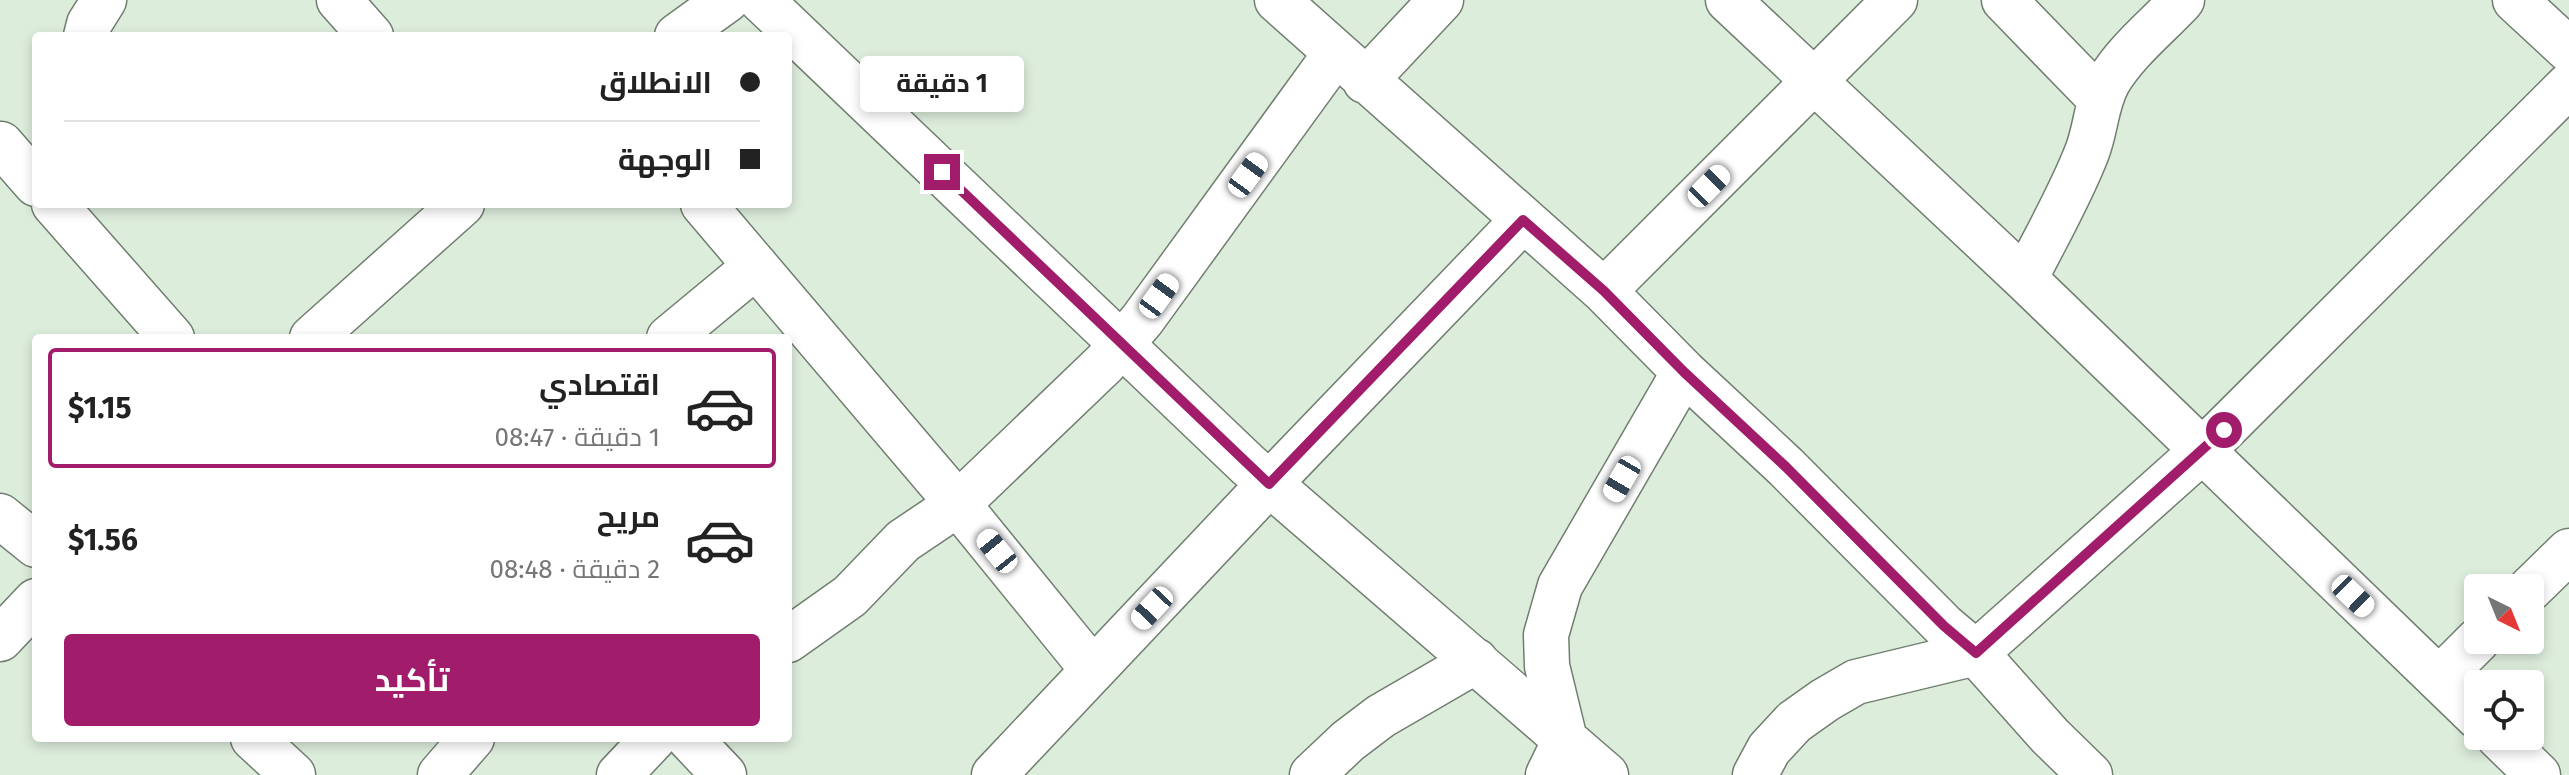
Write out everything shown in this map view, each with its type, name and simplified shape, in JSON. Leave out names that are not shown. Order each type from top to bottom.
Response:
[{"type":"street","points":[[339,0],[367,32]]},
{"type":"street","points":[[683,32],[727,0]]},
{"type":"street","points":[[761,0],[1269,484],[1476,661],[1556,758],[1606,775]]},
{"type":"street","points":[[1277,0],[1604,291],[1944,626],[1976,653],[2050,736],[2090,775]]},
{"type":"street","points":[[792,637],[850,596],[903,541],[958,504],[1105,363],[1350,67],[1441,0]]},
{"type":"street","points":[[1728,0],[2025,279],[2464,703]]},
{"type":"street","points":[[1604,291],[1895,0]]},
{"type":"street","points":[[2004,0],[2100,99]]},
{"type":"street","points":[[2025,279],[2079,173],[2090,144],[2100,99],[2117,68],[2182,0]]},
{"type":"street","points":[[2521,2],[2569,50]]},
{"type":"street","points":[[1755,775],[1769,749],[1794,722],[1845,688],[1856,682],[1976,653],[2202,451],[2569,85]]},
{"type":"street","points":[[0,144],[32,139]]},
{"type":"street","points":[[0,144],[32,180]]},
{"type":"street","points":[[58,208],[168,334]]},
{"type":"street","points":[[320,334],[458,208]]},
{"type":"street","points":[[706,208],[958,504],[1093,670]]},
{"type":"street","points":[[994,775],[1523,220]]},
{"type":"street","points":[[674,334],[756,266]]},
{"type":"street","points":[[1556,758],[1546,635],[1560,586],[1684,372]]},
{"type":"street","points":[[0,516],[32,542]]},
{"type":"street","points":[[2544,575],[2569,551]]},
{"type":"street","points":[[0,639],[32,605]]},
{"type":"street","points":[[2439,679],[2464,654]]},
{"type":"street","points":[[1312,775],[1348,741],[1381,716],[1476,661]]},
{"type":"street","points":[[257,742],[293,775]]},
{"type":"street","points":[[440,775],[469,742]]},
{"type":"street","points":[[619,775],[650,742]]},
{"type":"street","points":[[693,742],[724,775]]},
{"type":"street","points":[[2512,750],[2538,775]]},
{"type":"route","points":[[942,172],[1269,484],[1523,220],[1604,291],[1944,626],[1976,653],[2224,430]]}]
